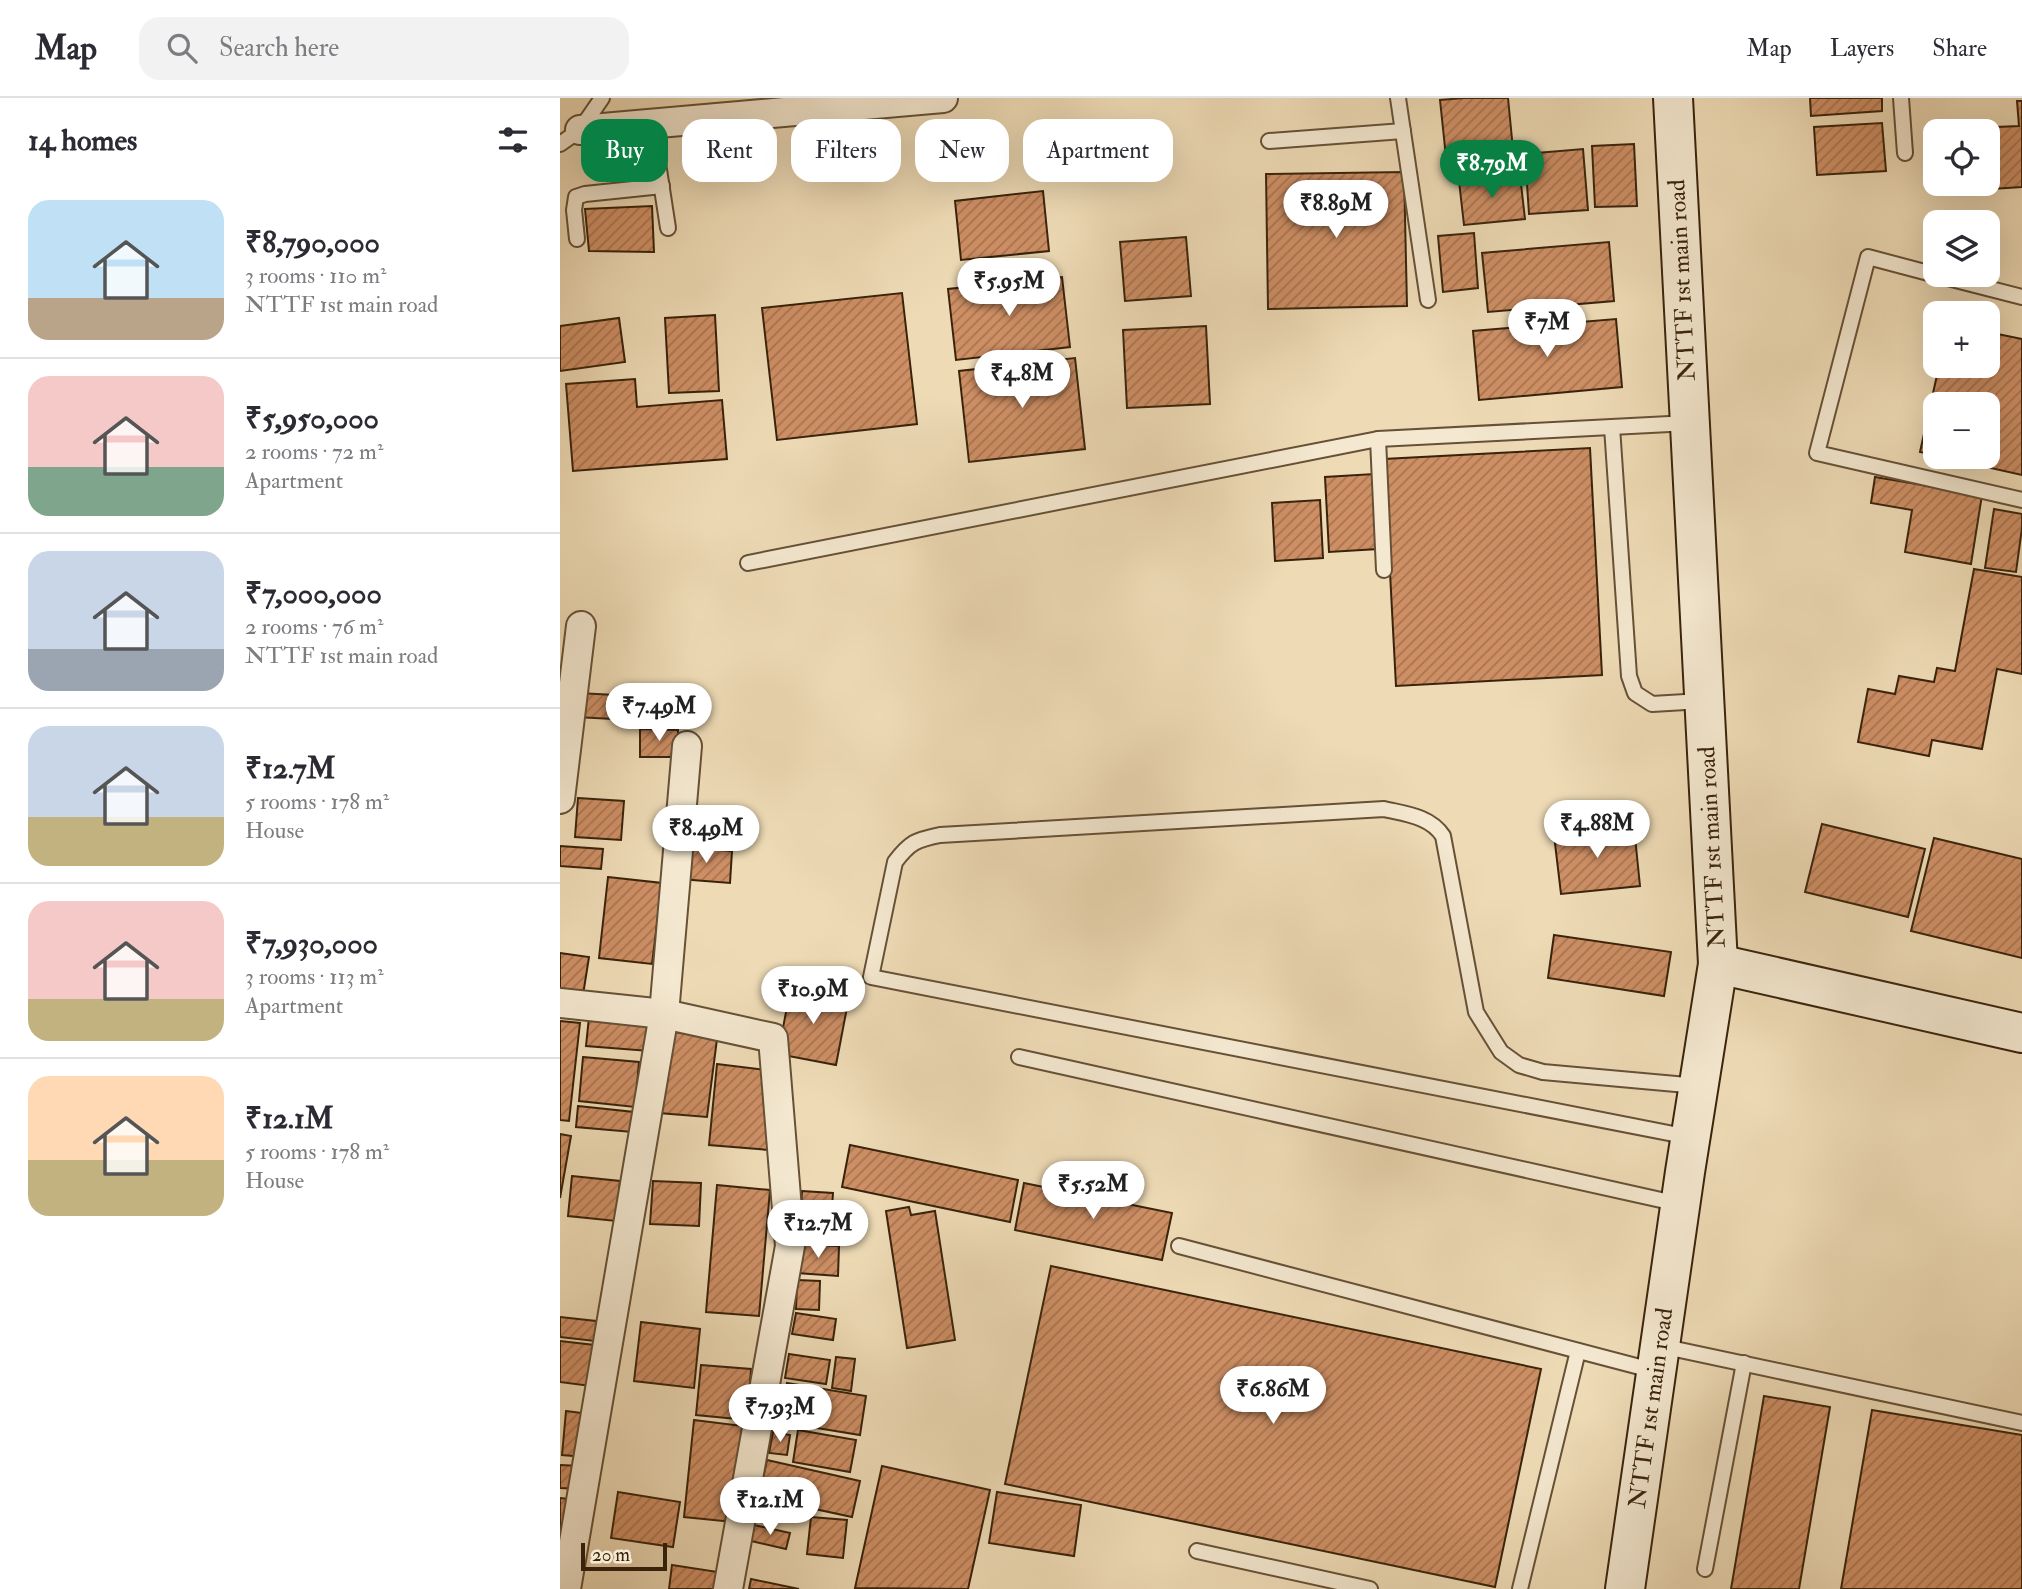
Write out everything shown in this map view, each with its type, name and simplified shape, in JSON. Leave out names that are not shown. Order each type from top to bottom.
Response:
[{"type":"street","points":[[668,121],[769,105],[943,98]]},
{"type":"street","name":"NTTF 1st main road","points":[[1625,1589],[1680,1204],[1718,964],[1673,98]]},
{"type":"street","points":[[560,799],[581,626]]},
{"type":"street","points":[[566,1589],[664,1014],[687,746]]},
{"type":"street","points":[[1718,964],[2022,1033]]},
{"type":"street","points":[[560,1003],[664,1014],[773,1038],[790,1246],[728,1589]]},
{"type":"lane","points":[[570,137],[602,98]]},
{"type":"lane","points":[[1398,98],[1428,300]]},
{"type":"lane","points":[[1901,98],[1905,153]]},
{"type":"lane","points":[[1269,141],[1403,131]]},
{"type":"lane","points":[[661,182],[668,228]]},
{"type":"lane","points":[[577,239],[574,210],[576,197],[662,186]]},
{"type":"lane","points":[[1923,272],[1868,257],[1817,453],[2022,500]]},
{"type":"lane","points":[[1983,287],[2022,297]]},
{"type":"lane","points":[[748,563],[1378,439],[1690,423]]},
{"type":"lane","points":[[1612,427],[1629,676],[1635,693],[1652,704],[1704,701]]},
{"type":"lane","points":[[1378,439],[1384,570]]},
{"type":"lane","points":[[1690,1137],[871,976],[895,862],[906,847],[920,839],[940,835],[1384,808],[1423,819],[1437,827],[1443,836],[1476,1012],[1502,1052],[1519,1065],[1543,1072],[1698,1086]]},
{"type":"lane","points":[[1019,1057],[1680,1204]]},
{"type":"lane","points":[[1179,1246],[1578,1351],[1744,1363],[2022,1423]]},
{"type":"lane","points":[[1520,1589],[1578,1351]]},
{"type":"lane","points":[[1705,1569],[1744,1363]]},
{"type":"lane","points":[[1197,1551],[1370,1589]]},
{"type":"building","points":[[1508,98],[1515,170],[1448,176],[1440,100]]},
{"type":"building","points":[[1810,98],[1882,98],[1882,111],[1811,116]]},
{"type":"building","points":[[2017,101],[2022,101],[2022,187],[2000,188],[2000,127],[2019,126]]},
{"type":"building","points":[[1882,123],[1886,171],[1817,175],[1814,127]]},
{"type":"building","points":[[1634,144],[1637,206],[1595,207],[1592,146]]},
{"type":"building","points":[[1583,149],[1588,210],[1529,214],[1525,154]]},
{"type":"building","points":[[1404,172],[1407,306],[1268,309],[1266,174]]},
{"type":"building","points":[[1520,175],[1525,219],[1464,225],[1459,181]]},
{"type":"building","points":[[1043,191],[1049,251],[961,260],[955,201]]},
{"type":"building","points":[[652,206],[654,252],[589,251],[585,209]]},
{"type":"building","points":[[1474,233],[1478,288],[1443,292],[1438,236]]},
{"type":"building","points":[[1186,237],[1191,296],[1125,301],[1120,242]]},
{"type":"building","points":[[1609,242],[1614,301],[1488,312],[1482,253]]},
{"type":"building","points":[[1062,277],[1070,347],[956,360],[948,289]]},
{"type":"building","points":[[902,293],[917,424],[777,440],[762,308]]},
{"type":"building","points":[[715,315],[719,391],[669,393],[665,318]]},
{"type":"building","points":[[619,318],[625,362],[560,371],[560,326]]},
{"type":"building","points":[[1616,319],[1622,387],[1479,400],[1473,331]]},
{"type":"building","points":[[1206,326],[1210,404],[1127,408],[1123,330]]},
{"type":"building","points":[[2000,334],[2022,339],[2022,475],[1995,469],[2000,469],[2000,392],[1933,392],[1936,378],[2000,378]]},
{"type":"building","points":[[1075,358],[1085,449],[969,462],[959,371]]},
{"type":"building","points":[[635,379],[637,407],[722,400],[727,459],[573,471],[566,384]]},
{"type":"building","points":[[1590,448],[1602,675],[1396,686],[1384,459]]},
{"type":"building","points":[[1374,474],[1378,549],[1329,552],[1325,477]]},
{"type":"building","points":[[1875,477],[1982,495],[1971,564],[1905,552],[1912,510],[1871,503]]},
{"type":"building","points":[[1320,500],[1323,558],[1275,561],[1272,503]]},
{"type":"building","points":[[1994,509],[2022,514],[2016,572],[1985,568]]},
{"type":"building","points":[[1974,569],[2022,577],[2022,674],[1997,669],[1982,749],[1932,740],[1929,756],[1858,742],[1868,689],[1895,694],[1899,676],[1934,682],[1937,668],[1955,671]]},
{"type":"building","points":[[578,693],[634,696],[632,720],[576,717]]},
{"type":"building","points":[[645,698],[682,700],[681,725],[643,723]]},
{"type":"building","points":[[640,729],[678,730],[678,757],[640,757]]},
{"type":"building","points":[[578,798],[624,801],[621,840],[575,837]]},
{"type":"building","points":[[1822,824],[1925,849],[1908,917],[1805,892]]},
{"type":"building","points":[[1634,827],[1640,886],[1561,894],[1554,835]]},
{"type":"building","points":[[1934,838],[2022,859],[2022,958],[1911,931]]},
{"type":"building","points":[[560,846],[603,849],[601,869],[560,866]]},
{"type":"building","points":[[683,847],[732,851],[730,883],[680,879]]},
{"type":"building","points":[[608,877],[662,883],[652,964],[599,958]]},
{"type":"building","points":[[1554,935],[1671,952],[1664,996],[1548,978]]},
{"type":"building","points":[[560,953],[589,957],[583,995],[560,992]]},
{"type":"building","points":[[791,986],[849,997],[836,1065],[778,1054]]},
{"type":"building","points":[[589,1017],[651,1022],[649,1051],[586,1046]]},
{"type":"building","points":[[560,1021],[580,1023],[569,1121],[560,1120]]},
{"type":"building","points":[[669,1031],[717,1039],[707,1117],[659,1113]]},
{"type":"building","points":[[583,1057],[639,1062],[635,1107],[579,1101]]},
{"type":"building","points":[[717,1064],[767,1070],[769,1150],[709,1145]]},
{"type":"building","points":[[578,1106],[634,1112],[632,1132],[576,1127]]},
{"type":"building","points":[[560,1134],[571,1136],[560,1198]]},
{"type":"building","points":[[850,1145],[1018,1180],[1010,1222],[842,1187]]},
{"type":"building","points":[[572,1176],[620,1181],[616,1221],[568,1216]]},
{"type":"building","points":[[653,1181],[701,1183],[699,1226],[650,1224]]},
{"type":"building","points":[[1024,1183],[1172,1213],[1162,1260],[1015,1230]]},
{"type":"building","points":[[717,1185],[770,1190],[759,1316],[706,1312]]},
{"type":"building","points":[[802,1191],[833,1193],[830,1236],[799,1234]]},
{"type":"building","points":[[909,1207],[911,1215],[935,1211],[955,1340],[907,1348],[886,1211]]},
{"type":"building","points":[[798,1244],[839,1246],[838,1276],[797,1273]]},
{"type":"building","points":[[1051,1266],[1541,1369],[1495,1587],[1005,1484]]},
{"type":"building","points":[[797,1280],[820,1281],[819,1310],[796,1309]]},
{"type":"building","points":[[796,1313],[836,1319],[833,1340],[792,1334]]},
{"type":"building","points":[[560,1317],[605,1322],[603,1342],[560,1337]]},
{"type":"building","points":[[641,1322],[700,1329],[694,1388],[634,1381]]},
{"type":"building","points":[[560,1341],[603,1346],[598,1387],[560,1382]]},
{"type":"building","points":[[789,1354],[830,1360],[826,1384],[785,1378]]},
{"type":"building","points":[[836,1357],[855,1359],[851,1391],[832,1388]]},
{"type":"building","points":[[701,1365],[751,1369],[747,1420],[696,1415]]},
{"type":"building","points":[[787,1383],[866,1396],[860,1435],[780,1422]]},
{"type":"building","points":[[1764,1396],[1830,1407],[1799,1589],[1731,1589]]},
{"type":"building","points":[[1872,1410],[2022,1435],[2022,1589],[1841,1589]]},
{"type":"building","points":[[566,1411],[590,1414],[585,1457],[562,1455]]},
{"type":"building","points":[[694,1420],[743,1426],[733,1522],[684,1517]]},
{"type":"building","points":[[798,1430],[856,1440],[850,1472],[793,1462]]},
{"type":"building","points":[[773,1432],[790,1435],[787,1455],[769,1453]]},
{"type":"building","points":[[767,1460],[860,1481],[852,1517],[759,1497]]},
{"type":"building","points":[[560,1465],[581,1466],[579,1489],[560,1488]]},
{"type":"building","points":[[882,1466],[990,1490],[968,1589],[855,1588]]},
{"type":"building","points":[[618,1492],[680,1502],[673,1547],[611,1538]]},
{"type":"building","points":[[997,1492],[1081,1505],[1074,1556],[989,1543]]},
{"type":"building","points":[[560,1498],[577,1500],[574,1536],[560,1535]]},
{"type":"building","points":[[811,1517],[847,1520],[843,1558],[807,1554]]},
{"type":"building","points":[[754,1525],[790,1533],[786,1549],[751,1541]]},
{"type":"building","points":[[672,1565],[718,1572],[715,1589],[669,1589]]},
{"type":"building","points":[[751,1579],[799,1589],[749,1589]]}]
